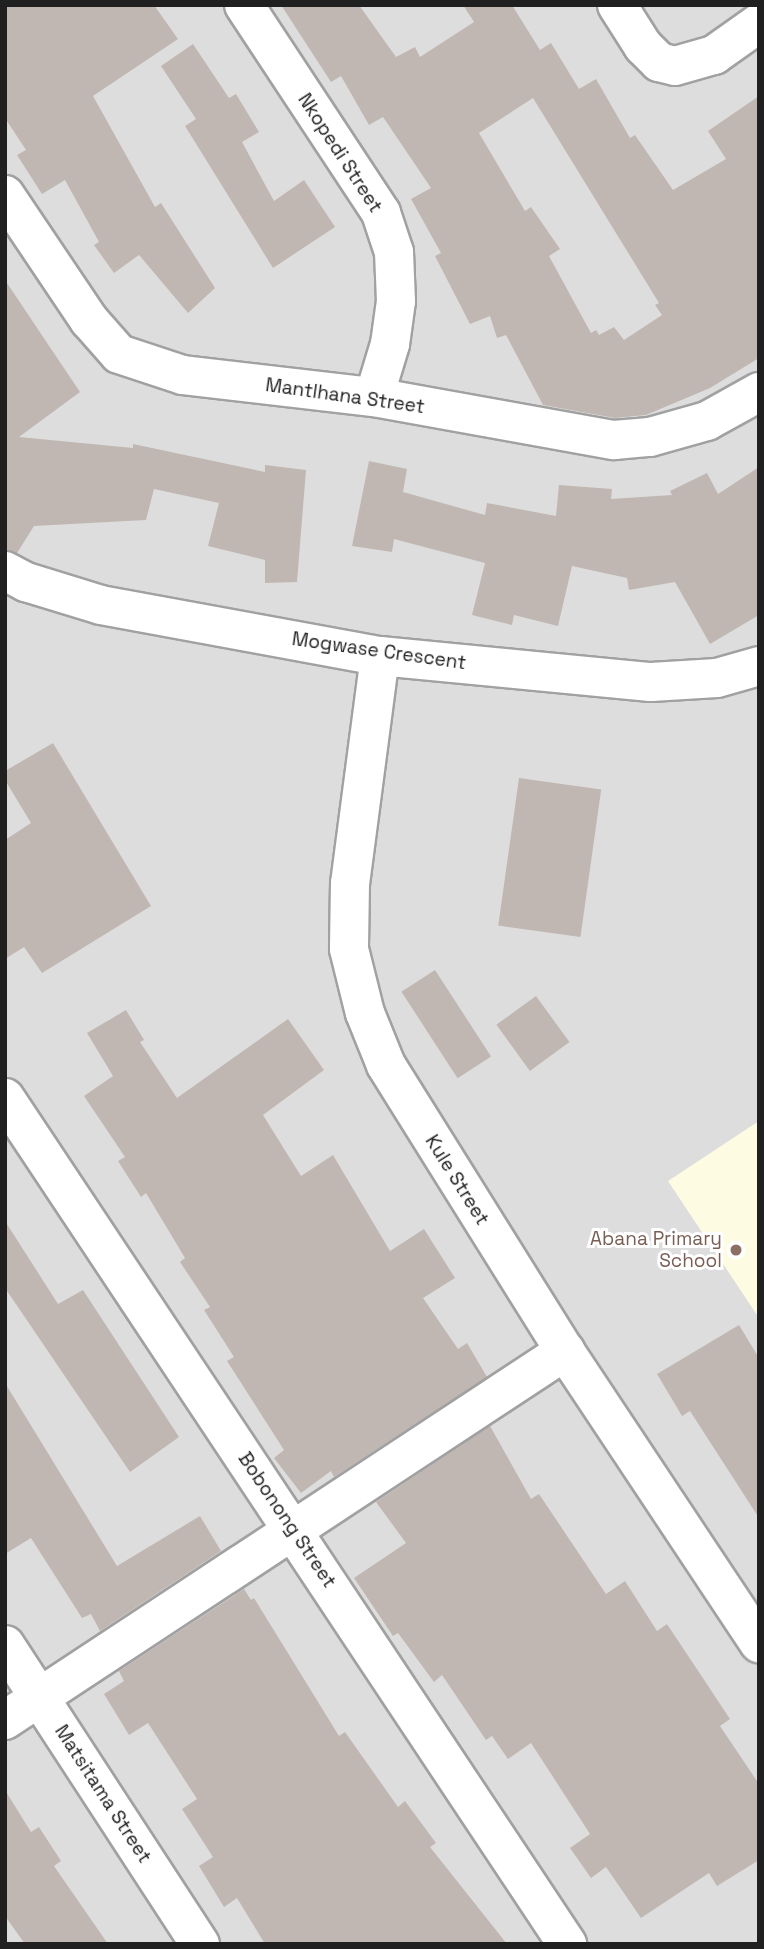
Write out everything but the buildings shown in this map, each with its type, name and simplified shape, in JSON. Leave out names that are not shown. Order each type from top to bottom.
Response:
[{"type":"street","name":"Nkopedi Street","points":[[244,5],[381,213],[394,251],[396,301],[390,344],[374,397]]},
{"type":"street","points":[[617,5],[659,62],[675,66],[696,63],[759,23]]},
{"type":"street","name":"Mantlhana Street","points":[[5,195],[89,320],[119,354],[183,375],[374,397],[614,440],[650,437],[707,421],[759,392]]},
{"type":"street","name":"Mogwase Crescent","points":[[5,571],[26,582],[101,605],[380,656],[651,682],[717,678],[759,666]]},
{"type":"street","name":"Kule Street","points":[[380,656],[350,883],[349,949],[365,1013],[386,1065],[565,1351],[759,1643]]},
{"type":"street","name":"Bobonong Street","points":[[5,1098],[567,1944]]},
{"type":"street","points":[[5,1720],[565,1351]]},
{"type":"street","name":"Matsitama Street","points":[[5,1646],[200,1944]]},
{"type":"shaded area","points":[[5,5],[759,5],[759,1944],[5,1944]]},
{"type":"shaded area","name":"Abana Primary School","points":[[759,1121],[759,1318],[668,1181]]},
{"type":"place","name":"Abana Primary School","points":[[736,1250]]}]
